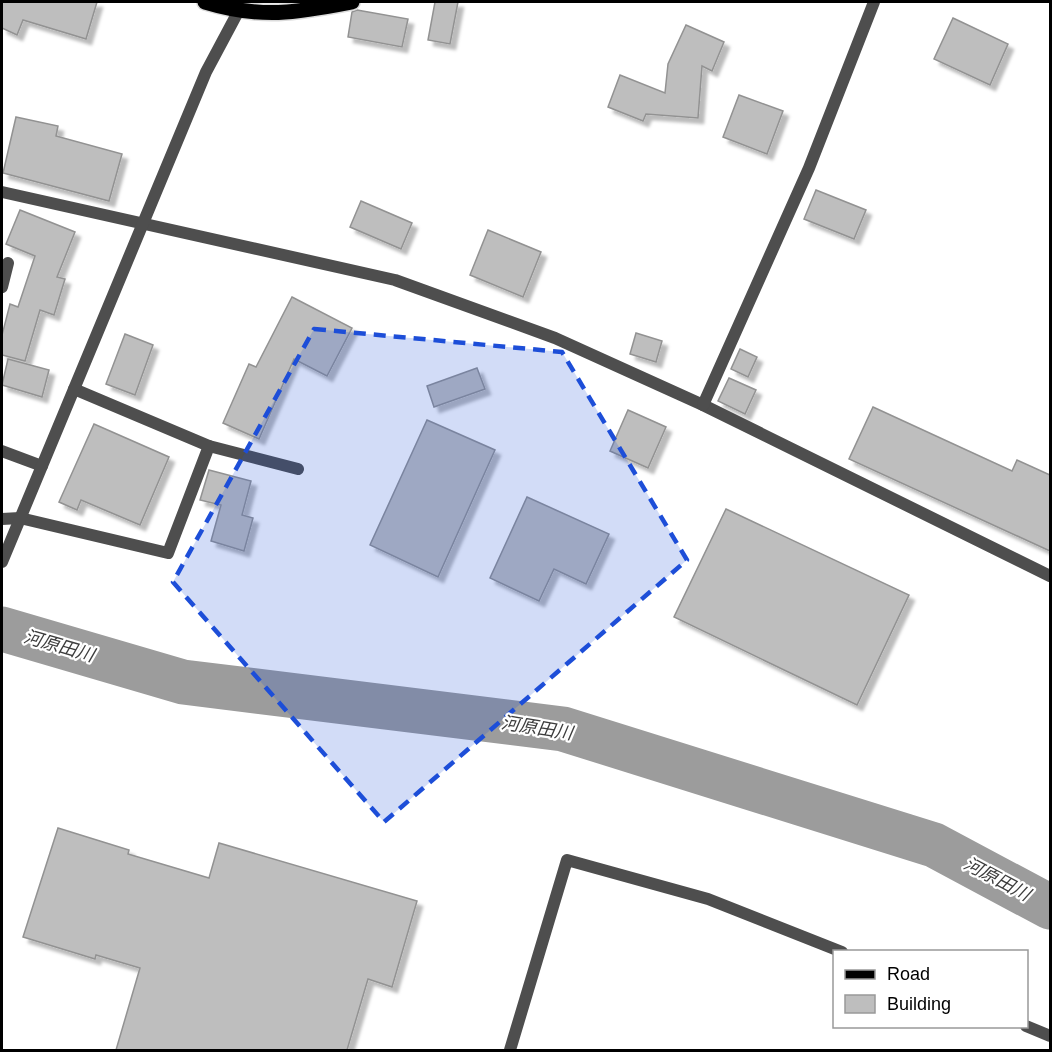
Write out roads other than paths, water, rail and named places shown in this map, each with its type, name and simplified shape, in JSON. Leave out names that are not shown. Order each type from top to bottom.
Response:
[{"type":"main road","points":[[205,2],[294,12],[352,2]]},
{"type":"street","points":[[703,405],[809,168],[874,2]]},
{"type":"street","points":[[2,562],[206,72],[241,7]]},
{"type":"street","points":[[2,192],[395,280],[555,338],[703,405],[1050,576]]},
{"type":"street","points":[[2,286],[8,263]]},
{"type":"street","points":[[74,389],[209,446],[298,469]]},
{"type":"street","points":[[2,519],[20,518],[168,553],[209,446]]},
{"type":"street","points":[[2,451],[42,466]]},
{"type":"street","points":[[510,1050],[567,860],[708,899],[839,950]]},
{"type":"street","points":[[1028,1027],[1050,1036]]},
{"type":"waterway","name":"河原田川","points":[[2,629],[183,682],[563,729],[934,845],[1050,907]]}]
